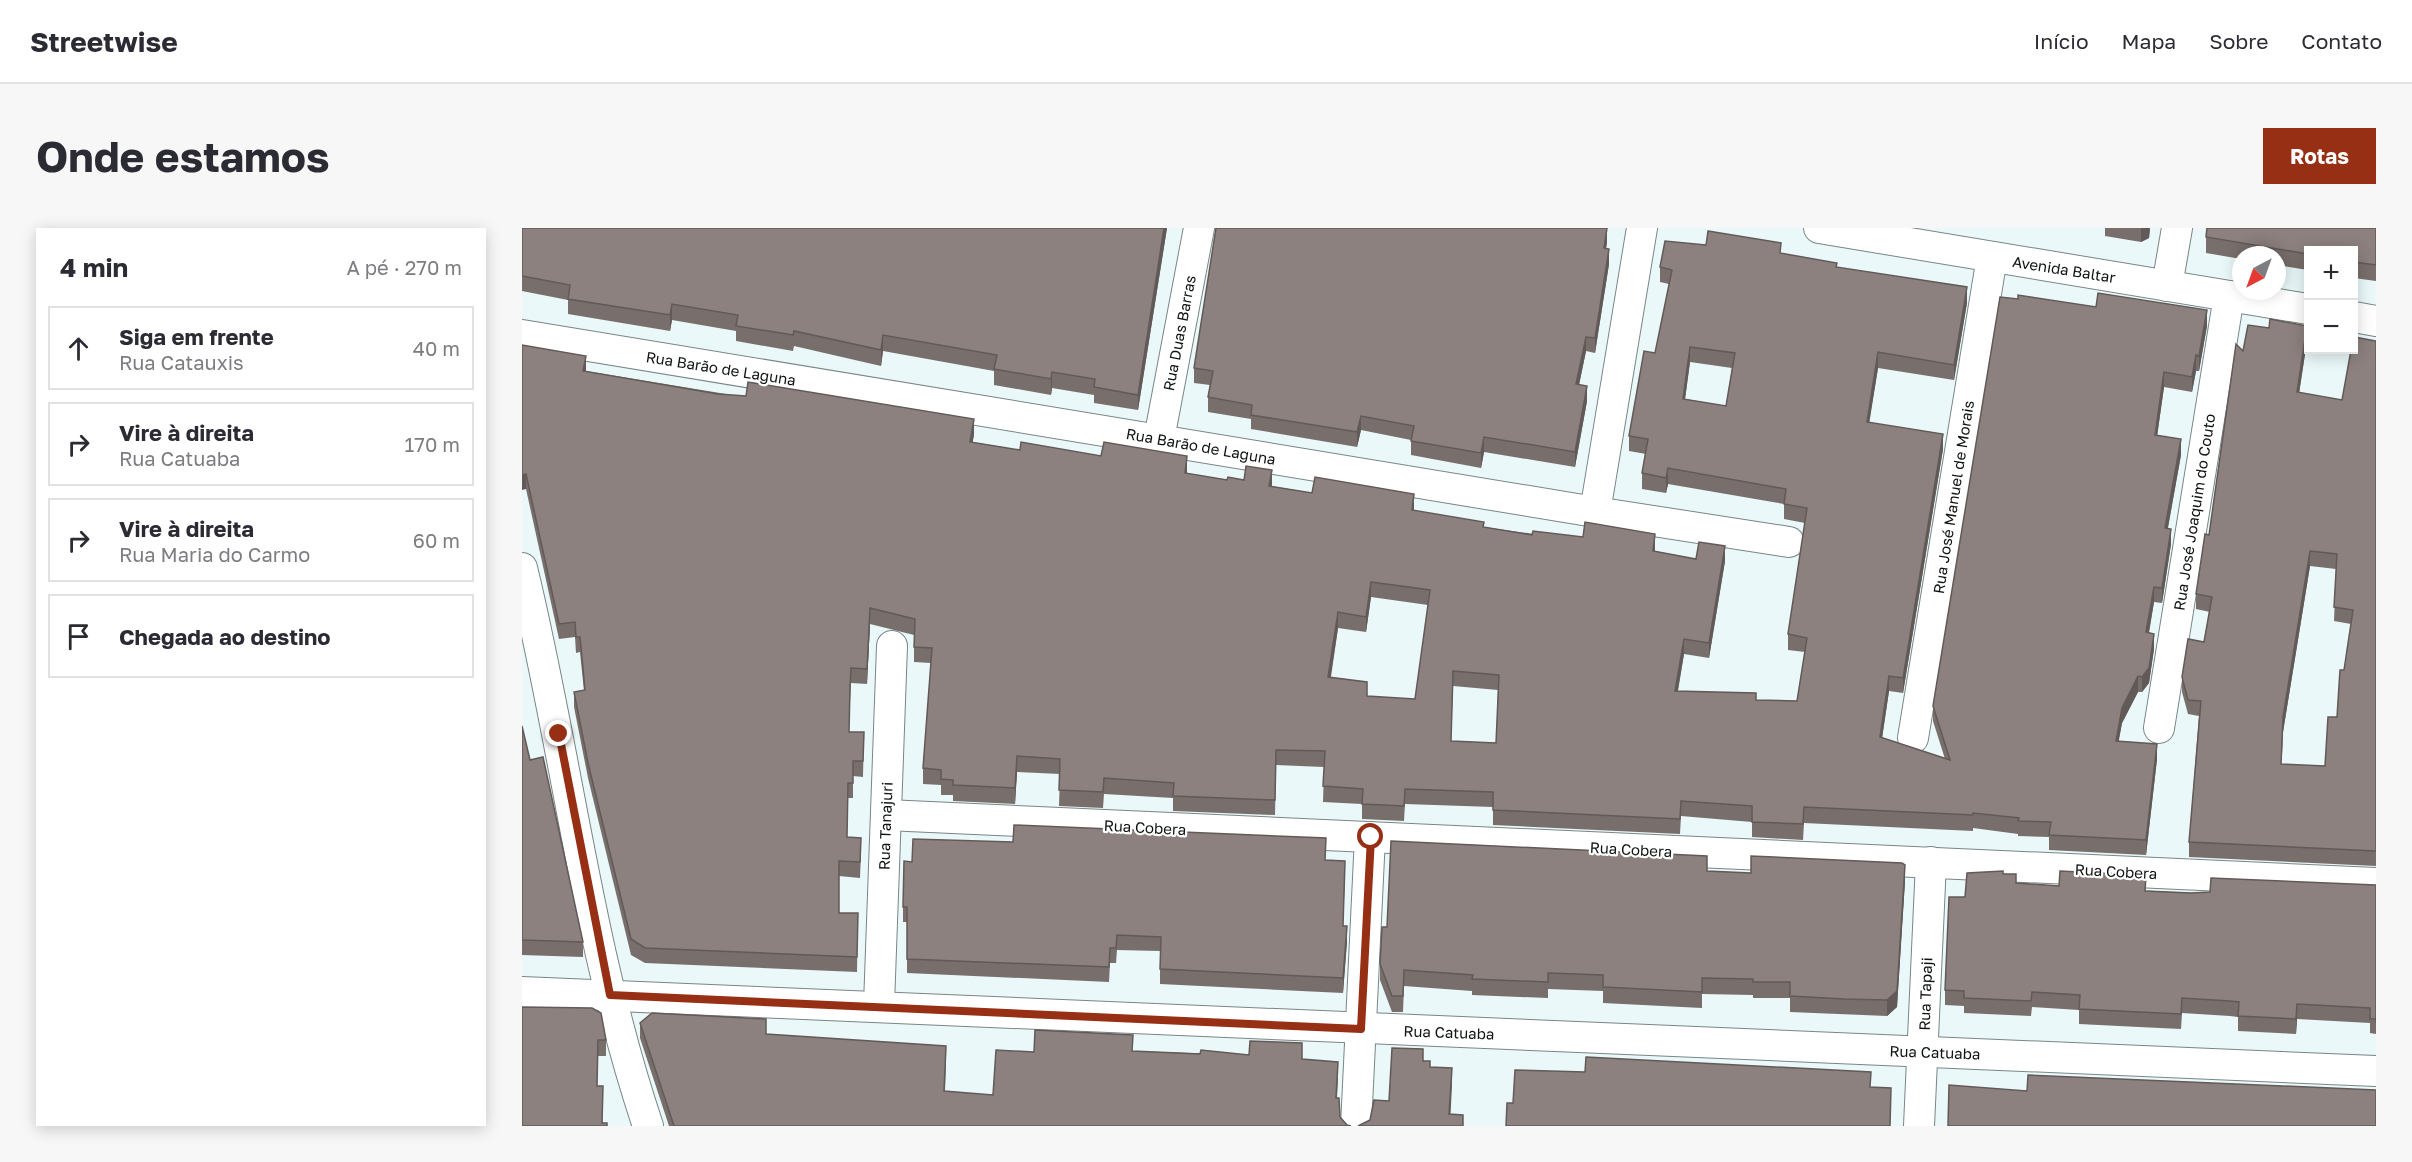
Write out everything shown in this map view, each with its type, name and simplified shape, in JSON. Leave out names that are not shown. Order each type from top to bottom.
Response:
[{"type":"street","name":"Rua Duas Barras","points":[[1159,439],[1198,228]]},
{"type":"street","points":[[1595,512],[1642,228]]},
{"type":"street","name":"Avenida Baltar","points":[[1819,228],[2304,308]]},
{"type":"street","points":[[2167,286],[2177,228]]},
{"type":"street","name":"Rua José Manuel de Morais","points":[[1913,738],[1992,257]]},
{"type":"street","name":"Rua José Joaquim do Couto","points":[[2159,728],[2229,296]]},
{"type":"street","points":[[2358,318],[2376,321]]},
{"type":"street","name":"Rua Barão de Laguna","points":[[522,335],[1789,542]]},
{"type":"street","points":[[522,568],[542,649],[610,995],[648,1126]]},
{"type":"street","name":"Rua Tanajuri","points":[[879,1005],[892,646]]},
{"type":"street","name":"Rua Cobera","points":[[886,815],[2376,883]]},
{"type":"street","points":[[1356,1126],[1371,837]]},
{"type":"street","name":"Rua Tapaji","points":[[1919,1126],[1930,862]]},
{"type":"street","name":"Rua Catuaba","points":[[522,992],[879,1005],[1361,1029],[2376,1071]]},
{"type":"building","points":[[522,228],[1164,228],[1138,395],[1094,387],[1095,379],[1052,372],[1051,379],[994,369],[997,355],[883,335],[881,350],[794,331],[793,335],[736,326],[738,315],[672,304],[670,315],[568,299],[570,285],[522,276]]},
{"type":"building","points":[[1216,228],[1607,228],[1604,248],[1609,249],[1595,338],[1586,337],[1576,384],[1587,386],[1575,452],[1484,437],[1481,453],[1411,441],[1414,426],[1361,416],[1357,432],[1251,415],[1252,405],[1208,397],[1213,371],[1194,368]]},
{"type":"building","points":[[2207,228],[2376,228],[2376,265],[2358,263],[2358,246],[2304,246],[2304,253],[2286,250],[2286,246],[2260,246],[2206,237]]},
{"type":"building","points":[[1708,231],[1781,243],[1780,253],[1837,263],[1836,267],[1967,287],[1954,365],[1878,352],[1867,422],[1943,434],[1903,678],[1889,676],[1880,737],[1950,760],[1933,706],[2000,297],[2018,299],[2018,295],[2096,307],[2098,293],[2207,310],[2199,356],[2196,355],[2192,377],[2164,372],[2155,435],[2181,439],[2165,528],[2171,529],[2162,588],[2154,587],[2146,632],[2154,634],[2149,668],[2142,677],[2138,676],[2122,708],[2116,741],[2157,744],[2146,840],[2049,835],[2051,822],[2018,821],[2019,818],[1973,813],[1973,815],[1804,807],[1803,824],[1752,822],[1752,806],[1681,801],[1680,819],[1493,810],[1493,792],[1405,789],[1404,806],[1362,804],[1363,789],[1323,786],[1325,751],[1276,750],[1275,800],[1173,796],[1174,783],[1104,778],[1103,792],[1059,790],[1060,759],[1017,756],[1015,788],[953,785],[953,780],[941,779],[941,770],[923,768],[932,648],[914,647],[915,619],[870,608],[867,669],[851,668],[850,687],[849,732],[864,732],[863,761],[853,761],[853,783],[848,783],[847,837],[861,838],[860,862],[839,861],[839,913],[858,913],[857,957],[645,948],[631,939],[588,763],[574,692],[585,690],[580,637],[576,637],[575,622],[559,624],[526,474],[522,475],[522,345],[586,356],[583,371],[718,394],[746,396],[748,382],[974,419],[970,442],[1020,450],[1021,442],[1101,456],[1104,442],[1187,456],[1185,473],[1227,480],[1228,477],[1244,480],[1246,466],[1272,470],[1269,486],[1312,493],[1315,477],[1414,494],[1412,510],[1484,522],[1483,527],[1532,535],[1533,531],[1583,537],[1585,522],[1655,534],[1653,551],[1696,559],[1699,542],[1725,546],[1709,643],[1684,639],[1675,691],[1756,693],[1756,700],[1797,701],[1807,638],[1788,634],[1807,508],[1784,504],[1786,489],[1668,468],[1666,478],[1642,473],[1648,439],[1629,436],[1644,351],[1655,353],[1672,270],[1660,267],[1665,241],[1706,245]],"holes":[[[1690,347],[1735,353],[1726,406],[1683,399]],[[1371,582],[1430,590],[1415,699],[1367,696],[1367,682],[1328,677],[1338,612],[1366,617]],[[1453,671],[1499,675],[1496,743],[1451,741]]]},
{"type":"building","points":[[2270,319],[2304,325],[2304,346],[2297,392],[2342,400],[2350,354],[2358,354],[2358,338],[2376,341],[2376,851],[2189,842],[2201,701],[2188,700],[2182,677],[2188,639],[2204,642],[2212,597],[2196,594],[2205,534],[2209,535],[2236,344],[2243,351],[2248,325],[2269,328]],"holes":[[[2310,551],[2337,554],[2334,607],[2353,610],[2344,670],[2340,670],[2337,717],[2328,717],[2325,766],[2281,764],[2283,717]]]},
{"type":"building","points":[[522,726],[530,760],[543,757],[583,942],[522,940]]},
{"type":"building","points":[[1014,825],[1326,838],[1325,860],[1345,861],[1343,926],[1347,926],[1343,978],[1160,969],[1161,937],[1117,935],[1116,948],[1110,948],[1109,967],[907,959],[907,907],[903,907],[904,861],[912,862],[913,839],[1013,842]]},
{"type":"building","points":[[1391,841],[1707,856],[1707,871],[1751,873],[1751,856],[1902,863],[1905,865],[1897,991],[1887,1000],[1844,999],[1790,996],[1790,982],[1753,982],[1753,979],[1702,978],[1702,992],[1603,987],[1603,975],[1548,973],[1548,982],[1472,979],[1473,975],[1404,970],[1403,996],[1392,996],[1380,964],[1382,927],[1387,927]]},
{"type":"building","points":[[2003,871],[2003,874],[2016,874],[2016,883],[2059,886],[2060,871],[2142,875],[2146,876],[2145,891],[2191,893],[2210,892],[2211,878],[2376,885],[2376,1019],[2370,1019],[2370,1008],[2297,1004],[2296,1019],[2238,1016],[2239,1002],[2182,998],[2181,1014],[2079,1009],[2080,995],[2032,992],[2031,1001],[1964,998],[1964,991],[1945,990],[1949,897],[1965,897],[1967,873]]},
{"type":"building","points":[[522,1007],[592,1008],[601,1013],[606,1040],[598,1040],[597,1086],[603,1086],[602,1123],[607,1123],[607,1126],[522,1126]]},
{"type":"building","points":[[652,1013],[766,1019],[766,1034],[946,1046],[944,1091],[993,1095],[996,1050],[1034,1052],[1035,1030],[1133,1035],[1132,1051],[1200,1054],[1201,1050],[1249,1055],[1250,1041],[1302,1043],[1302,1059],[1338,1062],[1336,1098],[1339,1098],[1340,1117],[1351,1126],[674,1126],[640,1023]]},
{"type":"building","points":[[1392,1048],[1423,1049],[1423,1061],[1430,1061],[1430,1067],[1452,1068],[1449,1114],[1463,1115],[1463,1126],[1358,1126],[1370,1120],[1374,1100],[1389,1101]]},
{"type":"building","points":[[1586,1057],[1871,1072],[1870,1087],[1891,1088],[1890,1126],[1506,1126],[1507,1103],[1513,1103],[1515,1070],[1585,1072]]},
{"type":"building","points":[[2028,1075],[2376,1090],[2376,1126],[1948,1126],[1949,1085],[2027,1091]]},
{"type":"route","points":[[559,734],[610,995],[879,1005],[1361,1029],[1371,837]]}]
